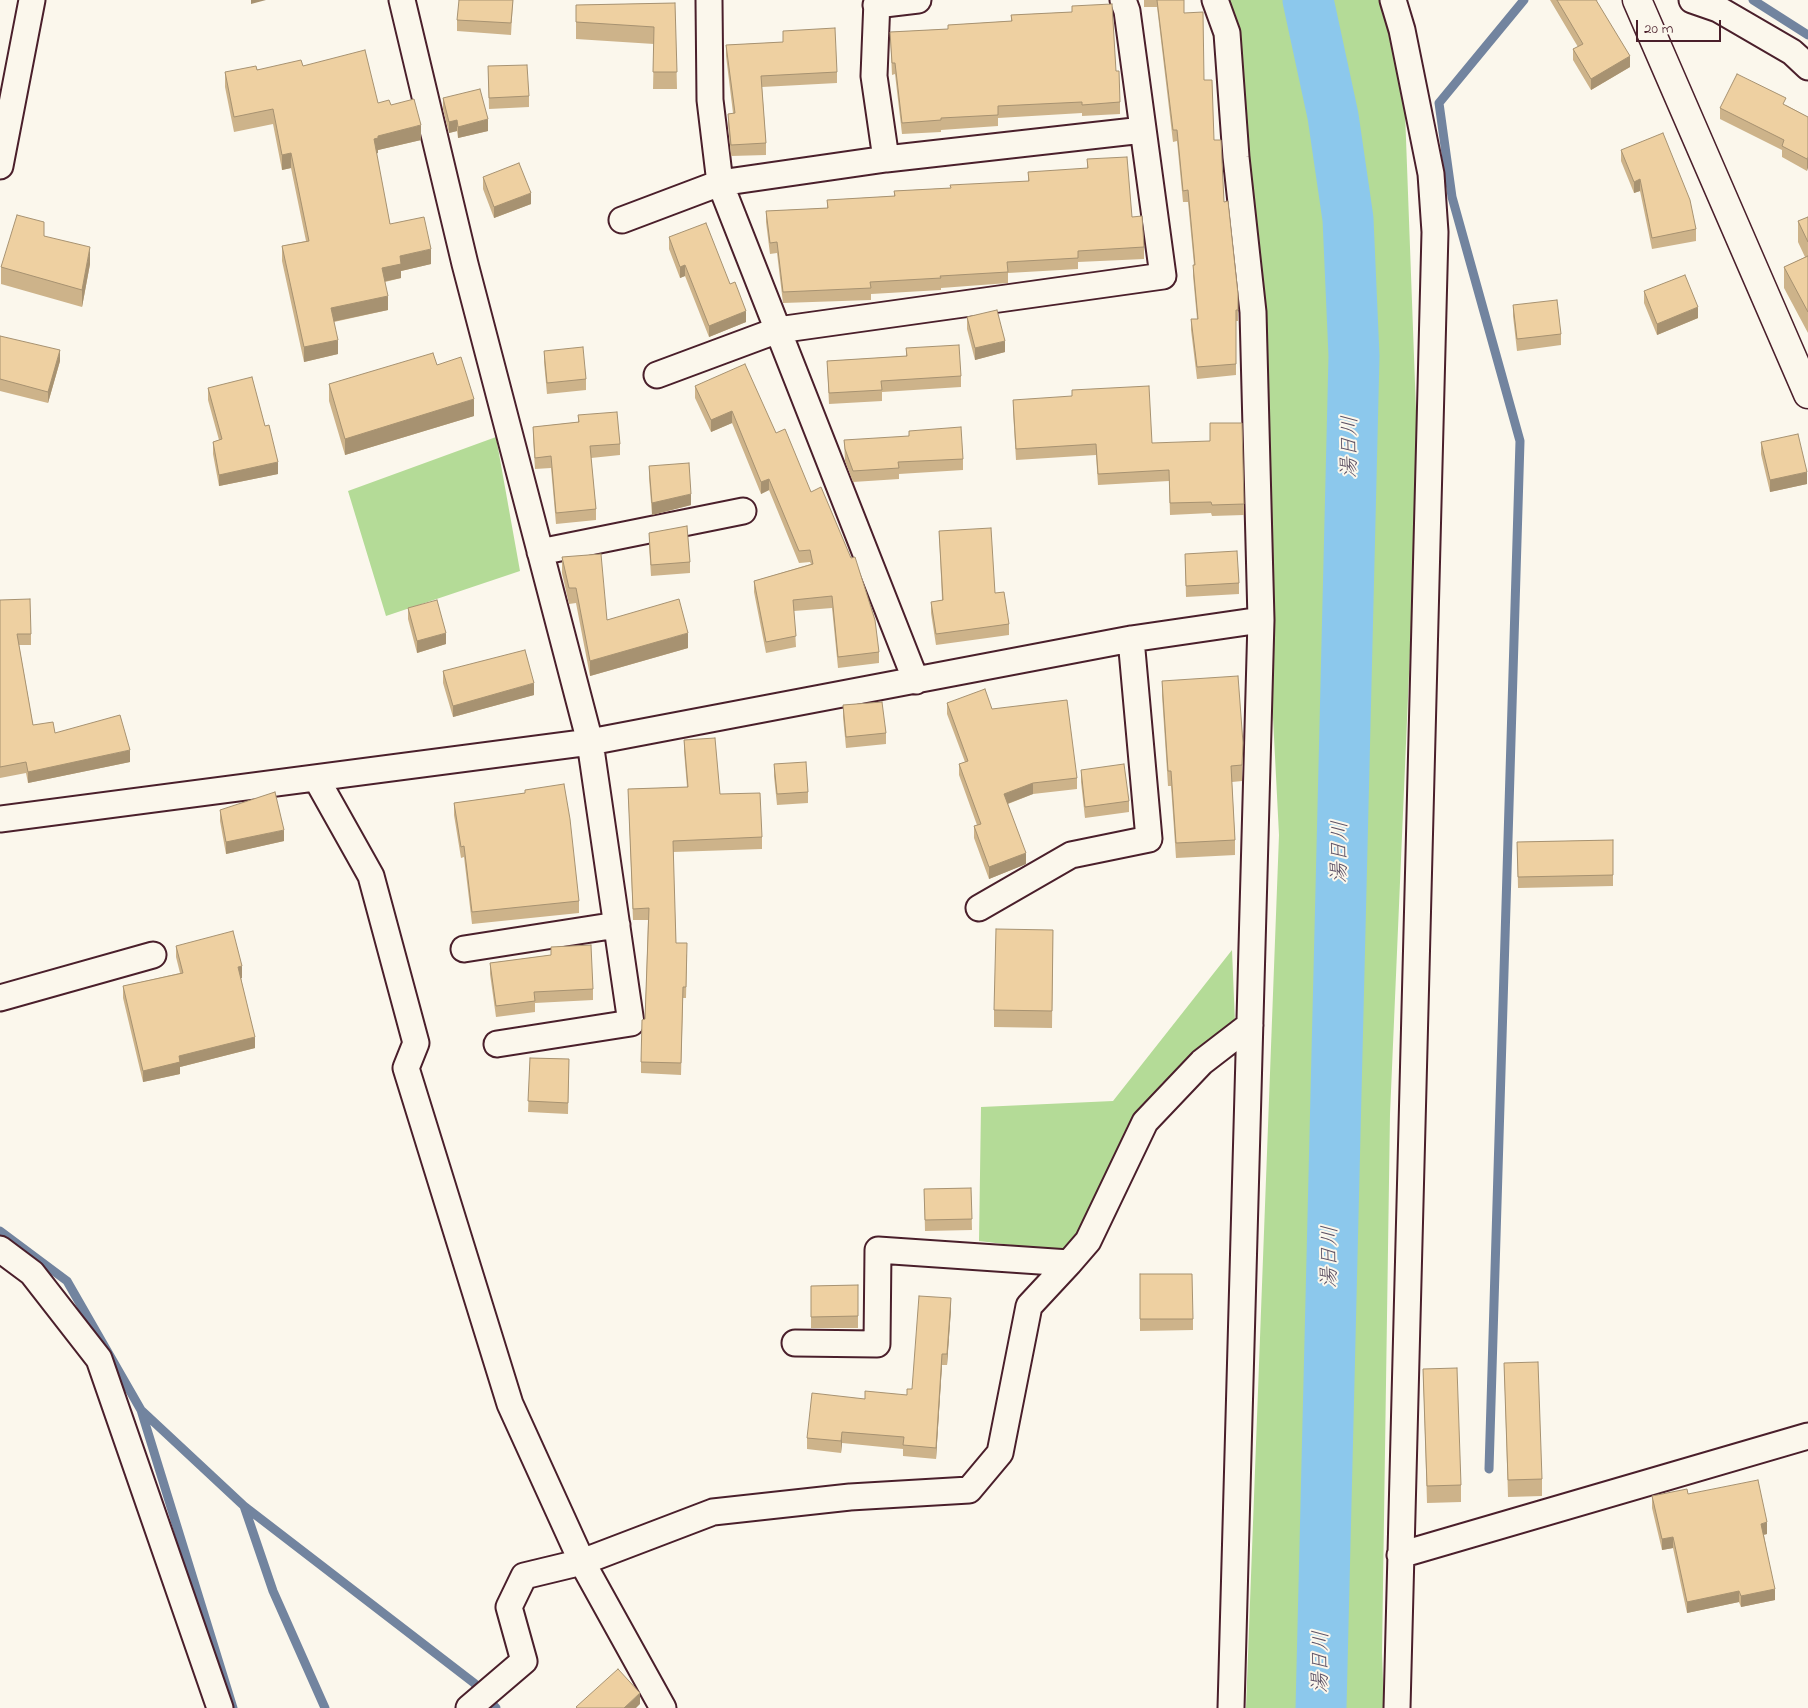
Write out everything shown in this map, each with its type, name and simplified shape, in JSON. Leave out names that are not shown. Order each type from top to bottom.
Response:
[{"type":"street","points":[[0,166],[32,0]]},
{"type":"street","points":[[402,0],[468,274],[590,742],[631,1023],[498,1044]]},
{"type":"street","points":[[709,0],[710,100],[720,183],[916,681]]},
{"type":"street","points":[[886,159],[874,76],[876,2],[918,0]]},
{"type":"street","points":[[657,375],[778,330],[1163,276],[1127,11],[1123,0]]},
{"type":"street","points":[[1216,0],[1227,33],[1236,157],[1253,312],[1261,620],[1232,1708]]},
{"type":"street","points":[[1393,0],[1402,30],[1431,174],[1435,232],[1397,1708]]},
{"type":"street","points":[[1637,0],[1808,394]]},
{"type":"street","points":[[1692,0],[1718,9],[1792,52],[1808,67]]},
{"type":"street","points":[[622,220],[720,183],[886,159],[1143,130]]},
{"type":"street","points":[[540,552],[743,511]]},
{"type":"street","points":[[0,819],[590,742],[1131,639],[1261,620]]},
{"type":"street","points":[[979,908],[1071,855],[1149,839],[1131,639]]},
{"type":"street","points":[[316,778],[371,876],[416,1043],[406,1068],[510,1404],[582,1562],[663,1708]]},
{"type":"street","points":[[464,950],[617,925]]},
{"type":"street","points":[[0,998],[153,955]]},
{"type":"street","points":[[470,1708],[524,1661],[509,1607],[524,1576],[582,1562],[713,1512],[850,1497],[969,1490],[1000,1453],[1029,1306],[1088,1241],[1145,1122],[1202,1062],[1250,1025]]},
{"type":"street","points":[[0,1249],[32,1273],[99,1359],[220,1708]]},
{"type":"street","points":[[795,1343],[877,1344],[878,1250],[1069,1262]]},
{"type":"street","points":[[1400,1555],[1808,1436]]},
{"type":"green space","points":[[1208,0],[1391,0],[1402,30],[1418,465],[1390,1114],[1382,1653],[1384,1708],[1246,1708],[1279,835],[1254,346]]},
{"type":"green space","points":[[496,437],[520,571],[386,616],[348,491]]},
{"type":"green space","points":[[1232,950],[1235,1023],[1162,1083],[1069,1252],[979,1241],[981,1107],[1113,1101]]},
{"type":"building","points":[[459,0],[513,0],[511,23],[457,20]]},
{"type":"building","points":[[1157,0],[1184,0],[1184,13],[1203,12],[1204,80],[1212,80],[1214,140],[1221,140],[1224,202],[1228,201],[1238,294],[1238,310],[1236,310],[1236,364],[1197,367],[1191,319],[1198,319],[1188,190],[1183,191],[1177,130],[1173,130]]},
{"type":"building","points":[[1557,0],[1596,0],[1630,56],[1591,79],[1573,49],[1583,44]]},
{"type":"building","points":[[675,3],[677,72],[653,72],[654,27],[576,22],[576,5]]},
{"type":"building","points":[[1112,4],[1116,71],[1119,71],[1120,102],[1082,105],[1082,102],[998,106],[998,115],[941,118],[941,120],[902,123],[895,63],[892,63],[890,32],[948,29],[948,25],[1012,21],[1011,15],[1072,12],[1072,6]]},
{"type":"building","points":[[835,28],[837,72],[761,76],[766,143],[731,145],[728,114],[735,113],[726,45],[783,42],[783,31]]},
{"type":"building","points":[[365,50],[378,103],[389,100],[391,105],[414,99],[421,125],[378,136],[378,138],[374,139],[390,224],[424,217],[431,249],[400,256],[401,264],[382,268],[388,296],[331,308],[338,340],[304,347],[282,246],[309,241],[291,153],[282,155],[273,109],[234,117],[225,72],[256,66],[257,70],[301,60],[303,66]]},
{"type":"building","points":[[527,65],[529,96],[489,98],[488,66]]},
{"type":"building","points":[[1737,74],[1786,98],[1783,104],[1808,117],[1807,159],[1782,146],[1784,140],[1720,108]]},
{"type":"building","points":[[480,89],[488,119],[458,127],[457,120],[449,122],[443,98]]},
{"type":"building","points":[[1663,133],[1690,200],[1696,229],[1652,238],[1640,179],[1634,182],[1621,150]]},
{"type":"building","points":[[1127,157],[1132,217],[1142,216],[1144,247],[1078,251],[1078,258],[1007,262],[1008,272],[870,282],[871,288],[783,292],[777,242],[770,243],[766,211],[828,208],[827,200],[895,196],[894,191],[951,188],[950,185],[1029,181],[1028,172],[1088,168],[1087,159]]},
{"type":"building","points":[[519,163],[531,193],[494,207],[483,177]]},
{"type":"building","points":[[17,215],[44,222],[44,236],[90,247],[82,290],[1,267]]},
{"type":"building","points":[[1808,217],[1808,242],[1798,221]]},
{"type":"building","points":[[706,223],[730,284],[735,282],[746,311],[709,326],[685,265],[680,267],[669,237]]},
{"type":"building","points":[[1808,256],[1808,312],[1784,267]]},
{"type":"building","points":[[1685,275],[1698,307],[1657,324],[1644,291]]},
{"type":"building","points":[[1557,300],[1561,334],[1517,339],[1513,305]]},
{"type":"building","points":[[997,310],[1005,341],[975,348],[967,317]]},
{"type":"building","points":[[0,336],[60,350],[48,392],[0,379]]},
{"type":"building","points":[[959,345],[961,376],[881,381],[882,390],[829,393],[827,361],[907,356],[906,348]]},
{"type":"building","points":[[583,347],[586,379],[547,383],[544,351]]},
{"type":"building","points":[[433,353],[437,365],[461,357],[474,399],[345,439],[329,384]]},
{"type":"building","points":[[745,364],[776,433],[785,429],[811,492],[821,487],[851,558],[855,557],[875,620],[879,652],[838,657],[832,596],[793,600],[796,636],[766,642],[754,581],[813,564],[810,550],[799,551],[769,479],[761,482],[732,411],[711,420],[695,386]]},
{"type":"building","points":[[252,377],[265,426],[269,425],[278,462],[219,475],[213,442],[222,439],[208,388]]},
{"type":"building","points":[[1149,386],[1152,443],[1210,441],[1210,423],[1242,423],[1244,504],[1212,505],[1211,502],[1170,503],[1169,470],[1098,474],[1096,444],[1016,449],[1013,400],[1072,396],[1072,390]]},
{"type":"building","points":[[617,412],[620,444],[590,446],[596,509],[556,513],[551,456],[535,458],[533,427],[579,422],[578,415]]},
{"type":"building","points":[[961,427],[963,459],[898,462],[899,468],[853,471],[845,449],[844,440],[909,436],[909,431]]},
{"type":"building","points":[[1798,434],[1807,472],[1770,480],[1761,442]]},
{"type":"building","points":[[689,463],[691,494],[652,503],[649,466]]},
{"type":"building","points":[[687,526],[690,562],[651,565],[649,533]]},
{"type":"building","points":[[991,528],[995,593],[1004,592],[1009,624],[936,634],[931,602],[943,600],[939,531]]},
{"type":"building","points":[[1237,551],[1239,583],[1186,586],[1185,554]]},
{"type":"building","points":[[601,554],[607,620],[679,599],[688,633],[590,661],[576,588],[569,588],[562,557]]},
{"type":"building","points":[[30,599],[31,634],[17,634],[33,725],[53,722],[55,733],[120,715],[130,750],[28,772],[26,762],[0,767],[0,600]]},
{"type":"building","points":[[437,600],[446,633],[417,641],[408,608]]},
{"type":"building","points":[[525,650],[534,683],[453,706],[443,671]]},
{"type":"building","points":[[1238,676],[1243,743],[1242,765],[1231,766],[1235,840],[1176,843],[1171,771],[1168,771],[1162,681]]},
{"type":"building","points":[[985,689],[992,709],[1067,700],[1077,778],[1033,783],[1004,794],[1026,853],[989,867],[974,826],[981,824],[959,764],[968,761],[947,703]]},
{"type":"building","points":[[882,702],[886,733],[846,737],[843,705]]},
{"type":"building","points":[[715,738],[720,794],[760,793],[762,837],[673,841],[676,943],[687,943],[686,987],[683,987],[681,1063],[641,1062],[642,1020],[645,1019],[649,908],[633,909],[628,789],[688,787],[684,740]]},
{"type":"building","points":[[806,762],[808,792],[777,794],[774,764]]},
{"type":"building","points":[[1124,764],[1129,801],[1085,807],[1081,770]]},
{"type":"building","points":[[564,784],[570,819],[579,901],[472,912],[464,846],[461,847],[454,803],[525,793],[525,790]]},
{"type":"building","points":[[275,792],[284,830],[226,842],[220,810]]},
{"type":"building","points":[[1613,840],[1613,875],[1518,877],[1517,842]]},
{"type":"building","points":[[996,929],[1053,930],[1052,1011],[994,1010]]},
{"type":"building","points":[[233,931],[242,966],[238,967],[255,1037],[179,1056],[180,1062],[143,1071],[123,986],[183,973],[176,946]]},
{"type":"building","points":[[591,945],[593,989],[534,992],[535,1001],[496,1006],[490,963],[551,955],[551,947]]},
{"type":"building","points":[[530,1058],[569,1059],[568,1103],[528,1101]]},
{"type":"building","points":[[971,1188],[972,1219],[925,1220],[924,1189]]},
{"type":"building","points":[[1140,1274],[1192,1274],[1193,1319],[1140,1319]]},
{"type":"building","points":[[858,1285],[858,1316],[811,1317],[811,1286]]},
{"type":"building","points":[[919,1296],[951,1298],[947,1354],[942,1354],[936,1448],[903,1445],[904,1437],[842,1432],[841,1441],[807,1438],[812,1393],[865,1399],[865,1391],[907,1395],[907,1389],[912,1389]]},
{"type":"building","points":[[1538,1362],[1542,1479],[1508,1480],[1504,1363]]},
{"type":"building","points":[[1457,1368],[1461,1485],[1427,1486],[1423,1369]]},
{"type":"building","points":[[1758,1480],[1767,1522],[1761,1524],[1775,1589],[1741,1596],[1739,1591],[1687,1602],[1673,1537],[1662,1539],[1652,1496],[1687,1489],[1688,1494]]},
{"type":"building","points":[[618,1669],[640,1693],[624,1708],[576,1707]]},
{"type":"waterway","name":"湯日川","points":[[1308,0],[1333,116],[1348,219],[1354,356],[1321,1708]]},
{"type":"waterway","points":[[1489,1469],[1520,441],[1452,197],[1439,103],[1524,0]]},
{"type":"waterway","points":[[1753,0],[1808,35]]},
{"type":"waterway","points":[[0,1231],[67,1281],[141,1410],[233,1708]]},
{"type":"waterway","points":[[141,1410],[244,1506],[474,1683],[496,1708]]},
{"type":"waterway","points":[[244,1506],[273,1591],[325,1708]]}]
